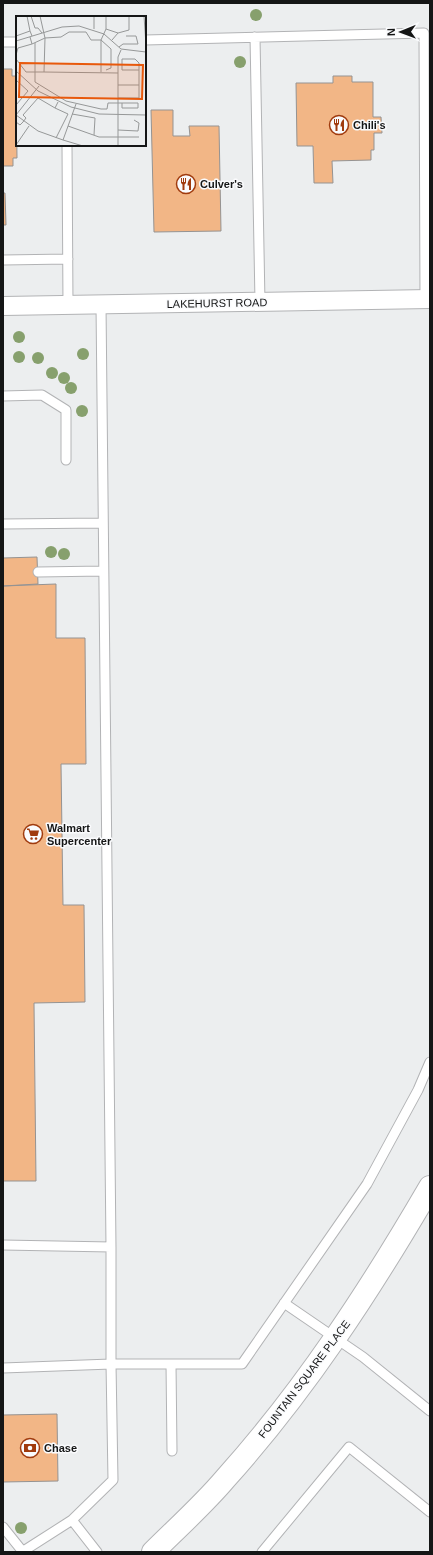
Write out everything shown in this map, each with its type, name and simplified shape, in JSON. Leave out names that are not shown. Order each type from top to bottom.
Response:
[{"type":"street","name":"LAKEHURST ROAD","points":[[3,306],[427,299]]},
{"type":"street","name":"FOUNTAIN SQUARE PLACE","points":[[152,1552],[225,1480],[282,1412],[352,1314],[430,1187]]},
{"type":"lane","points":[[146,40],[424,33],[427,299]]},
{"type":"lane","points":[[255,37],[260,302]]},
{"type":"lane","points":[[3,42],[16,42]]},
{"type":"lane","points":[[67,146],[68,305]]},
{"type":"lane","points":[[3,260],[68,259]]},
{"type":"lane","points":[[3,1527],[22,1552],[72,1520],[113,1480],[101,305]]},
{"type":"lane","points":[[3,396],[42,395],[66,410],[66,460]]},
{"type":"lane","points":[[3,524],[103,523]]},
{"type":"lane","points":[[38,572],[104,571]]},
{"type":"lane","points":[[3,1368],[111,1364],[242,1364],[367,1184],[418,1090],[430,1062]]},
{"type":"lane","points":[[3,1245],[111,1247]]},
{"type":"lane","points":[[284,1303],[363,1357],[430,1411]]},
{"type":"lane","points":[[171,1364],[172,1451]]},
{"type":"lane","points":[[262,1552],[349,1447],[430,1512]]},
{"type":"lane","points":[[72,1520],[97,1552]]},
{"type":"building","points":[[3,69],[12,69],[12,76],[16,76],[17,158],[13,158],[13,166],[3,166]]},
{"type":"building","name":"Chili's","points":[[333,76],[352,76],[352,82],[373,82],[373,117],[381,117],[382,133],[374,133],[374,150],[371,150],[371,160],[332,161],[333,183],[314,183],[313,146],[297,146],[296,83],[333,83]]},
{"type":"building","name":"Culver's","points":[[151,110],[173,110],[173,136],[190,136],[189,126],[219,126],[221,231],[154,232]]},
{"type":"building","points":[[3,193],[5,193],[6,225],[3,225]]},
{"type":"building","points":[[37,557],[38,584],[3,586],[3,558]]},
{"type":"building","name":"Walmart Supercenter","points":[[56,584],[56,638],[85,638],[86,764],[61,764],[63,905],[84,905],[85,1002],[34,1003],[36,1181],[3,1181],[3,586]]},
{"type":"building","name":"Chase","points":[[57,1414],[58,1481],[3,1482],[3,1415]]},
{"type":"place","name":"Chili's","points":[[339,125]]},
{"type":"place","name":"Culver's","points":[[186,184]]},
{"type":"place","name":"Walmart Supercenter","points":[[33,834]]},
{"type":"place","name":"Chase","points":[[30,1448]]}]
